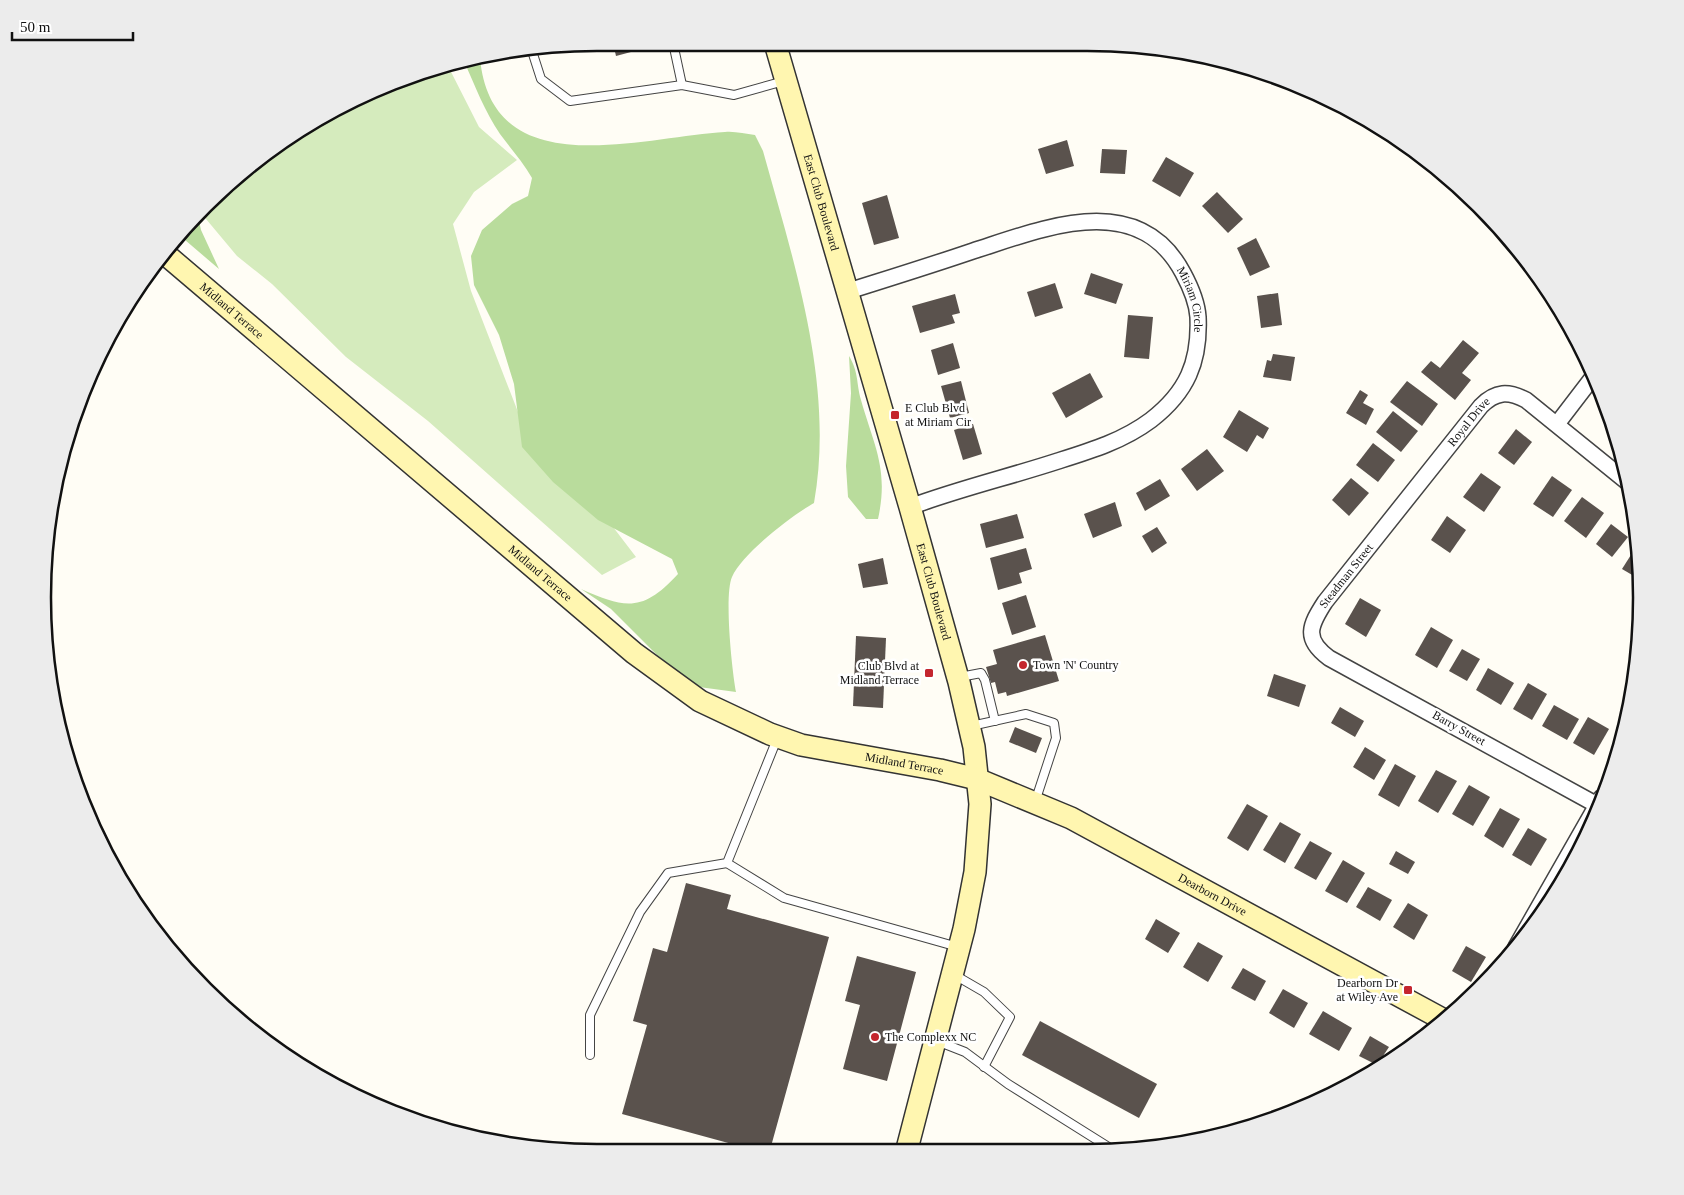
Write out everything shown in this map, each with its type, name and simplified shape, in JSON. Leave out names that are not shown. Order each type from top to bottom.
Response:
[{"type":"street","name":"East Club Boulevard","points":[[778,51],[849,291],[958,678],[969,726],[980,804],[974,872],[960,948],[908,1144]]},
{"type":"street","name":"Miriam Circle","points":[[849,291],[1049,227],[1090,221],[1118,223],[1142,231],[1159,241],[1176,261],[1190,286],[1198,311],[1199,344],[1193,368],[1182,388],[1169,404],[1130,434],[1094,450],[910,506]]},
{"type":"street","name":"Midland Terrace","points":[[170,258],[634,653],[700,700],[740,721],[801,745],[940,770],[977,779]]},
{"type":"street","points":[[1557,424],[1589,383]]},
{"type":"street","name":"Royal Drive","points":[[1402,507],[1489,398],[1498,394],[1512,393],[1526,400],[1618,475]]},
{"type":"street","name":"Steadman Street","points":[[1320,651],[1314,643],[1311,632],[1314,619],[1402,507]]},
{"type":"street","name":"Barry Street","points":[[1320,651],[1594,799]]},
{"type":"street","name":"Dearborn Drive","points":[[977,779],[1071,818],[1437,1016]]},
{"type":"street","points":[[1551,885],[1565,861]]},
{"type":"lane","points":[[675,51],[682,85]]},
{"type":"lane","points":[[533,55],[541,79],[570,102],[682,85],[734,95],[786,80]]},
{"type":"lane","points":[[958,678],[982,673],[996,721]]},
{"type":"lane","points":[[969,726],[1026,714],[1054,722],[1056,738],[1035,803]]},
{"type":"lane","points":[[727,863],[778,737]]},
{"type":"lane","points":[[590,1055],[590,1015],[640,912],[668,873],[727,863],[784,898],[960,948]]},
{"type":"lane","points":[[953,974],[984,992],[1010,1017],[984,1067]]},
{"type":"lane","points":[[935,1040],[964,1052],[1008,1084],[1103,1144]]},
{"type":"green space","points":[[482,64],[490,98],[511,124],[540,139],[575,145],[613,145],[732,132],[755,135],[763,151],[787,237],[808,325],[815,369],[819,414],[819,459],[814,503],[768,536],[737,568],[732,577],[729,616],[736,692],[699,687],[658,656],[611,609],[581,589],[610,600],[633,603],[644,601],[654,595],[678,574],[672,559],[598,520],[553,482],[522,447],[514,384],[499,335],[474,285],[471,256],[482,230],[512,204],[528,196],[532,178],[500,134],[480,99],[467,68]]},
{"type":"green space","points":[[451,72],[479,127],[517,160],[474,192],[453,224],[471,291],[532,448],[610,523],[636,557],[602,575],[428,421],[346,357],[272,284],[237,256],[205,218],[237,187],[294,143],[324,124],[388,93]]},
{"type":"green space","points":[[200,223],[201,230],[219,269],[185,240]]},
{"type":"green space","points":[[849,356],[856,373],[861,400],[879,458],[882,486],[878,519],[866,519],[848,497],[846,466],[851,393]]},
{"type":"building","points":[[615,51],[635,51],[616,56]]},
{"type":"building","points":[[1067,140],[1074,166],[1046,174],[1038,149]]},
{"type":"building","points":[[1102,149],[1127,150],[1125,174],[1100,173]]},
{"type":"building","points":[[1166,157],[1194,173],[1180,197],[1152,181]]},
{"type":"building","points":[[1217,192],[1243,219],[1228,233],[1202,206]]},
{"type":"building","points":[[887,195],[899,238],[874,245],[862,203]]},
{"type":"building","points":[[1256,238],[1270,267],[1250,276],[1237,248]]},
{"type":"building","points":[[1091,273],[1123,284],[1116,304],[1084,294]]},
{"type":"building","points":[[1055,283],[1063,308],[1035,317],[1027,292]]},
{"type":"building","points":[[1278,293],[1282,325],[1261,328],[1257,296]]},
{"type":"building","points":[[955,294],[960,313],[952,315],[955,323],[920,333],[912,306]]},
{"type":"building","points":[[1128,315],[1153,317],[1149,359],[1124,357]]},
{"type":"building","points":[[1463,340],[1479,353],[1462,373],[1471,380],[1455,400],[1421,372],[1431,361],[1440,368]]},
{"type":"building","points":[[953,343],[960,368],[938,375],[931,350]]},
{"type":"building","points":[[1273,354],[1295,357],[1291,381],[1263,377],[1267,360],[1271,361]]},
{"type":"building","points":[[1090,373],[1103,397],[1066,418],[1052,393]]},
{"type":"building","points":[[961,381],[969,413],[950,418],[941,386]]},
{"type":"building","points":[[1407,381],[1438,404],[1422,426],[1390,402]]},
{"type":"building","points":[[1360,390],[1368,395],[1363,403],[1374,409],[1366,425],[1346,413]]},
{"type":"building","points":[[1239,410],[1269,428],[1263,439],[1257,435],[1247,452],[1223,437]]},
{"type":"building","points":[[1393,411],[1418,431],[1401,452],[1376,432]]},
{"type":"building","points":[[973,424],[982,454],[963,460],[954,430]]},
{"type":"building","points":[[1516,429],[1532,442],[1514,465],[1498,453]]},
{"type":"building","points":[[1373,443],[1395,460],[1378,482],[1356,465]]},
{"type":"building","points":[[1207,449],[1224,471],[1197,491],[1181,469]]},
{"type":"building","points":[[1481,473],[1501,487],[1484,512],[1463,497]]},
{"type":"building","points":[[1552,476],[1572,490],[1553,517],[1533,504]]},
{"type":"building","points":[[1351,478],[1369,493],[1349,516],[1332,500]]},
{"type":"building","points":[[1160,479],[1170,496],[1145,511],[1136,493]]},
{"type":"building","points":[[1582,497],[1604,513],[1586,538],[1564,521]]},
{"type":"building","points":[[1115,502],[1122,526],[1093,538],[1084,514]]},
{"type":"building","points":[[1017,514],[1024,538],[986,548],[980,524]]},
{"type":"building","points":[[1447,516],[1466,530],[1450,553],[1431,540]]},
{"type":"building","points":[[1611,524],[1628,537],[1612,557],[1596,544]]},
{"type":"building","points":[[1157,527],[1167,543],[1152,553],[1142,536]]},
{"type":"building","points":[[1026,548],[1032,569],[1019,573],[1022,583],[998,590],[990,558]]},
{"type":"building","points":[[1631,555],[1632,575],[1622,569]]},
{"type":"building","points":[[883,558],[888,584],[863,588],[858,564]]},
{"type":"building","points":[[1026,595],[1036,627],[1012,635],[1002,603]]},
{"type":"building","points":[[1360,598],[1381,610],[1366,637],[1345,624]]},
{"type":"building","points":[[1431,627],[1453,640],[1437,668],[1415,655]]},
{"type":"building","name":"Town 'N' Country","points":[[1045,635],[1059,681],[1007,696],[1006,692],[998,694],[995,682],[991,683],[986,667],[997,664],[993,650]]},
{"type":"building","points":[[856,636],[886,638],[883,708],[853,706]]},
{"type":"building","points":[[1462,649],[1480,659],[1467,681],[1449,671]]},
{"type":"building","points":[[1488,668],[1514,683],[1501,705],[1476,690]]},
{"type":"building","points":[[1274,674],[1306,685],[1299,707],[1267,696]]},
{"type":"building","points":[[1528,683],[1547,694],[1532,720],[1513,709]]},
{"type":"building","points":[[1554,705],[1579,719],[1567,740],[1542,726]]},
{"type":"building","points":[[1340,707],[1364,721],[1355,737],[1331,723]]},
{"type":"building","points":[[1588,717],[1609,729],[1594,755],[1573,743]]},
{"type":"building","points":[[1015,727],[1042,738],[1036,753],[1009,742]]},
{"type":"building","points":[[1365,747],[1386,760],[1374,780],[1353,767]]},
{"type":"building","points":[[1395,764],[1416,776],[1399,807],[1378,795]]},
{"type":"building","points":[[1436,770],[1457,781],[1438,813],[1418,801]]},
{"type":"building","points":[[1469,785],[1490,797],[1473,826],[1452,814]]},
{"type":"building","points":[[1247,804],[1268,816],[1248,851],[1227,838]]},
{"type":"building","points":[[1500,808],[1520,819],[1503,848],[1484,836]]},
{"type":"building","points":[[1280,822],[1301,834],[1285,863],[1263,850]]},
{"type":"building","points":[[1528,828],[1547,839],[1531,866],[1512,855]]},
{"type":"building","points":[[1310,841],[1332,853],[1316,880],[1294,868]]},
{"type":"building","points":[[1396,851],[1415,862],[1408,874],[1389,864]]},
{"type":"building","points":[[1343,860],[1365,873],[1347,903],[1325,891]]},
{"type":"building","points":[[686,883],[731,895],[727,909],[829,937],[772,1144],[732,1144],[622,1114],[647,1025],[633,1021],[653,948],[667,952]]},
{"type":"building","points":[[1368,887],[1392,900],[1380,921],[1356,907]]},
{"type":"building","points":[[1408,903],[1428,915],[1414,940],[1393,927]]},
{"type":"building","points":[[1156,919],[1180,933],[1168,953],[1145,939]]},
{"type":"building","points":[[1198,942],[1223,956],[1208,982],[1183,967]]},
{"type":"building","points":[[1466,946],[1486,957],[1471,982],[1452,971]]},
{"type":"building","name":"The Complexx NC","points":[[857,956],[916,972],[887,1081],[843,1069],[860,1005],[845,1001]]},
{"type":"building","points":[[1243,968],[1266,981],[1255,1001],[1231,988]]},
{"type":"building","points":[[1283,989],[1308,1003],[1294,1028],[1269,1013]]},
{"type":"building","points":[[1323,1011],[1352,1028],[1339,1051],[1309,1034]]},
{"type":"building","points":[[1040,1021],[1157,1084],[1139,1118],[1022,1055]]},
{"type":"building","points":[[1370,1036],[1389,1047],[1382,1057],[1373,1063],[1359,1056]]},
{"type":"place","name":"E Club Blvd at Miriam Cir","points":[[895,415]]},
{"type":"place","name":"Town 'N' Country","points":[[1023,665]]},
{"type":"place","name":"Club Blvd at Midland Terrace","points":[[929,673]]},
{"type":"place","name":"Dearborn Dr at Wiley Ave","points":[[1408,990]]},
{"type":"place","name":"The Complexx NC","points":[[875,1037]]}]
